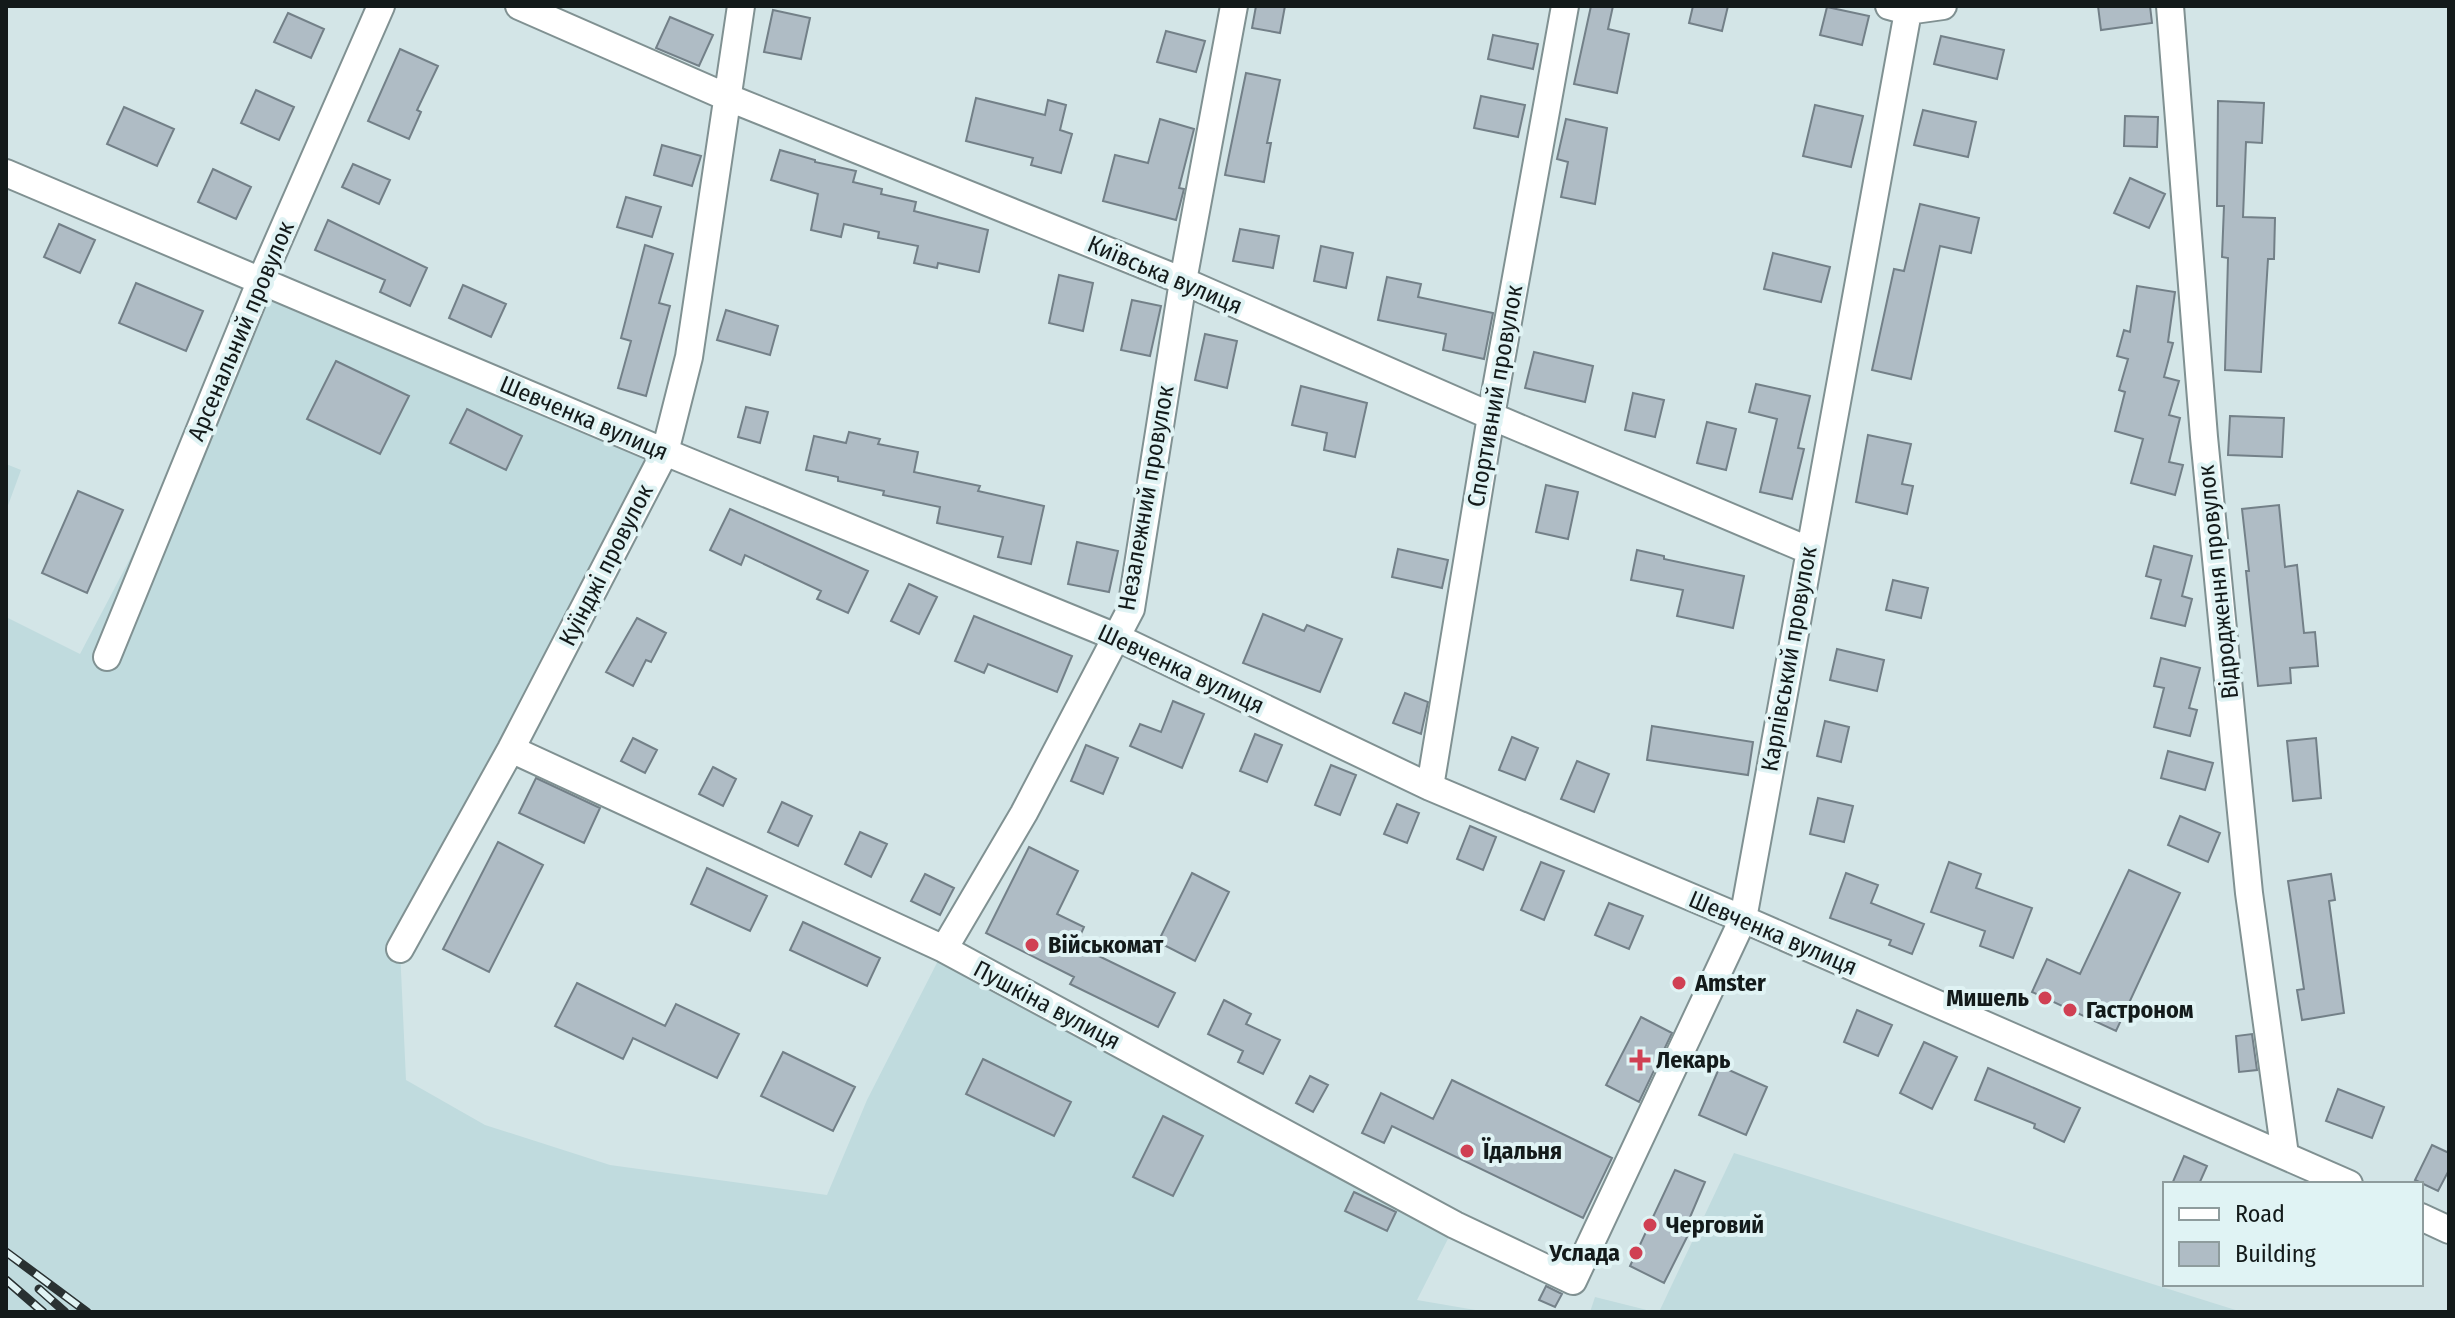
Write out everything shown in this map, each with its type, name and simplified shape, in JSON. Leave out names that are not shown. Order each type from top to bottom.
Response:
[{"type":"street","name":"Арсенальний провулок","points":[[107,657],[261,280],[381,6]]},
{"type":"street","name":"Київська вулиця","points":[[519,6],[729,98],[1183,281],[1808,550]]},
{"type":"street","name":"Куїнджі провулок","points":[[400,949],[511,749],[665,452],[689,357],[741,6]]},
{"type":"street","name":"Незалежний провулок","points":[[944,949],[1024,813],[1131,609],[1183,281],[1234,6]]},
{"type":"street","name":"Спортивний провулок","points":[[1430,787],[1491,416],[1565,6]]},
{"type":"street","points":[[1902,8],[1943,6]]},
{"type":"street","name":"Відродження провулок","points":[[2170,6],[2204,437],[2246,862],[2285,1155]]},
{"type":"street","name":"Карлівський провулок","points":[[1573,1281],[1743,919],[1902,8]]},
{"type":"street","name":"Шевченка вулиця","points":[[6,173],[665,452],[1116,637],[1430,787],[1743,919],[2345,1182]]},
{"type":"street","name":"Пушкіна вулиця","points":[[511,749],[944,949],[1455,1225],[1573,1281]]},
{"type":"street","points":[[2423,1218],[2449,1230]]},
{"type":"shaded area","points":[[268,296],[665,452],[400,949],[406,1080],[485,1125],[610,1165],[827,1195],[867,1100],[944,949],[1455,1225],[1417,1300],[1487,1312],[6,1312],[6,617],[80,654]]},
{"type":"shaded area","points":[[6,464],[21,470],[6,511]]},
{"type":"shaded area","points":[[1734,1153],[2242,1312],[1659,1312]]},
{"type":"shaded area","points":[[1595,1297],[1643,1309],[1653,1312],[1590,1312]]},
{"type":"building","points":[[1256,6],[1285,6],[1280,33],[1252,28]]},
{"type":"building","points":[[1591,6],[1613,6],[1608,29],[1629,34],[1617,93],[1574,84]]},
{"type":"building","points":[[1693,6],[1728,6],[1722,31],[1689,23]]},
{"type":"building","points":[[2098,6],[2150,6],[2152,23],[2101,30]]},
{"type":"building","points":[[1827,7],[1869,16],[1862,45],[1820,35]]},
{"type":"building","points":[[773,10],[810,18],[801,59],[764,52]]},
{"type":"building","points":[[288,13],[324,29],[311,58],[274,42]]},
{"type":"building","points":[[670,17],[713,35],[699,66],[656,48]]},
{"type":"building","points":[[1166,31],[1205,41],[1196,72],[1157,62]]},
{"type":"building","points":[[1493,35],[1538,44],[1533,69],[1488,59]]},
{"type":"building","points":[[1941,36],[2004,50],[1997,79],[1934,64]]},
{"type":"building","points":[[400,49],[438,66],[417,110],[421,112],[409,139],[368,121]]},
{"type":"building","points":[[1246,73],[1280,80],[1267,143],[1271,143],[1264,182],[1225,175]]},
{"type":"building","points":[[256,90],[294,107],[279,140],[241,123]]},
{"type":"building","points":[[1481,96],[1525,105],[1518,137],[1474,128]]},
{"type":"building","points":[[976,98],[1045,115],[1048,100],[1066,105],[1060,130],[1072,134],[1061,173],[1031,165],[1033,158],[966,141]]},
{"type":"building","points":[[2218,101],[2264,103],[2262,143],[2246,142],[2243,217],[2275,218],[2274,259],[2268,259],[2261,372],[2225,370],[2228,258],[2222,257],[2224,206],[2217,206]]},
{"type":"building","points":[[1815,105],[1863,116],[1851,167],[1803,156]]},
{"type":"building","points":[[124,107],[174,129],[157,166],[107,144]]},
{"type":"building","points":[[1923,110],[1976,122],[1968,157],[1914,145]]},
{"type":"building","points":[[2125,116],[2158,117],[2157,147],[2124,146]]},
{"type":"building","points":[[1160,119],[1194,129],[1179,188],[1184,189],[1176,220],[1103,201],[1115,155],[1148,163]]},
{"type":"building","points":[[1566,119],[1607,128],[1595,204],[1561,197],[1568,162],[1557,159]]},
{"type":"building","points":[[662,145],[701,156],[692,186],[654,175]]},
{"type":"building","points":[[780,150],[856,171],[853,182],[882,189],[881,194],[916,202],[914,211],[988,230],[979,272],[938,263],[937,268],[914,263],[918,246],[878,238],[879,232],[844,224],[841,237],[811,230],[818,194],[771,180]]},
{"type":"building","points":[[353,164],[390,180],[379,204],[342,187]]},
{"type":"building","points":[[213,169],[251,187],[236,219],[198,202]]},
{"type":"building","points":[[2130,178],[2165,194],[2149,228],[2114,213]]},
{"type":"building","points":[[626,197],[661,207],[652,237],[617,227]]},
{"type":"building","points":[[1920,204],[1979,218],[1971,253],[1940,246],[1911,379],[1872,370],[1894,269],[1904,271]]},
{"type":"building","points":[[328,220],[427,268],[410,306],[380,292],[385,280],[315,250]]},
{"type":"building","points":[[59,224],[95,240],[80,273],[44,257]]},
{"type":"building","points":[[1240,229],[1279,236],[1273,268],[1233,261]]},
{"type":"building","points":[[645,245],[673,254],[659,303],[670,306],[646,396],[618,388],[631,341],[621,338]]},
{"type":"building","points":[[1321,246],[1353,253],[1346,288],[1314,281]]},
{"type":"building","points":[[1773,253],[1830,267],[1821,302],[1764,289]]},
{"type":"building","points":[[1059,275],[1093,283],[1083,331],[1049,323]]},
{"type":"building","points":[[1387,277],[1421,284],[1418,297],[1493,313],[1484,359],[1443,350],[1446,334],[1378,320]]},
{"type":"building","points":[[136,283],[203,311],[186,351],[119,323]]},
{"type":"building","points":[[463,285],[506,304],[491,337],[449,318]]},
{"type":"building","points":[[2137,286],[2175,292],[2168,342],[2173,343],[2164,377],[2179,381],[2169,415],[2180,418],[2169,462],[2183,465],[2175,495],[2131,483],[2143,439],[2115,431],[2125,392],[2119,390],[2128,359],[2117,356],[2124,330],[2130,332]]},
{"type":"building","points":[[1132,300],[1161,306],[1150,356],[1121,350]]},
{"type":"building","points":[[726,310],[778,326],[770,355],[717,340]]},
{"type":"building","points":[[1205,334],[1237,341],[1227,388],[1195,380]]},
{"type":"building","points":[[1534,352],[1593,366],[1585,402],[1525,388]]},
{"type":"building","points":[[336,361],[409,396],[380,454],[307,419]]},
{"type":"building","points":[[1756,384],[1810,396],[1798,448],[1804,449],[1792,499],[1760,492],[1777,419],[1749,412]]},
{"type":"building","points":[[1301,386],[1367,403],[1355,457],[1324,450],[1327,433],[1292,425]]},
{"type":"building","points":[[1633,393],[1664,400],[1655,437],[1625,430]]},
{"type":"building","points":[[746,407],[768,412],[760,443],[738,437]]},
{"type":"building","points":[[467,409],[522,436],[506,470],[450,443]]},
{"type":"building","points":[[2230,416],[2284,418],[2282,457],[2228,455]]},
{"type":"building","points":[[1707,422],[1736,429],[1726,470],[1697,463]]},
{"type":"building","points":[[849,432],[880,439],[878,444],[918,452],[914,472],[980,486],[978,491],[1044,506],[1031,564],[998,557],[1003,537],[937,523],[940,507],[883,495],[884,491],[806,470],[814,436],[846,443]]},
{"type":"building","points":[[1868,435],[1911,444],[1902,484],[1913,486],[1907,514],[1856,502]]},
{"type":"building","points":[[1546,485],[1578,492],[1568,539],[1536,532]]},
{"type":"building","points":[[78,491],[123,510],[87,593],[42,573]]},
{"type":"building","points":[[2279,505],[2285,567],[2297,565],[2304,633],[2315,632],[2318,666],[2290,668],[2291,683],[2258,686],[2242,509]]},
{"type":"building","points":[[730,509],[868,571],[848,613],[817,599],[821,591],[745,555],[741,565],[710,550]]},
{"type":"building","points":[[1077,542],[1118,551],[1109,592],[1068,584]]},
{"type":"building","points":[[2154,546],[2192,556],[2182,596],[2192,599],[2185,626],[2151,618],[2161,580],[2146,576]]},
{"type":"building","points":[[1398,549],[1448,560],[1442,588],[1392,577]]},
{"type":"building","points":[[1637,550],[1744,576],[1733,628],[1677,616],[1683,590],[1631,580]]},
{"type":"building","points":[[1893,580],[1928,588],[1921,618],[1886,610]]},
{"type":"building","points":[[909,584],[937,597],[919,634],[891,621]]},
{"type":"building","points":[[1263,614],[1304,631],[1307,625],[1342,639],[1320,692],[1243,663]]},
{"type":"building","points":[[974,616],[1072,656],[1057,692],[988,664],[984,673],[955,661]]},
{"type":"building","points":[[637,618],[666,633],[651,662],[646,660],[633,686],[606,672]]},
{"type":"building","points":[[1837,649],[1884,660],[1877,691],[1830,680]]},
{"type":"building","points":[[2161,658],[2200,668],[2189,708],[2197,710],[2190,736],[2154,727],[2164,688],[2154,686]]},
{"type":"building","points":[[1405,693],[1428,702],[1421,734],[1393,723]]},
{"type":"building","points":[[1173,701],[1204,714],[1182,768],[1130,746],[1140,724],[1161,732]]},
{"type":"building","points":[[1825,721],[1849,727],[1841,762],[1817,756]]},
{"type":"building","points":[[1652,726],[1753,742],[1748,775],[1647,760]]},
{"type":"building","points":[[1255,734],[1282,745],[1267,782],[1240,771]]},
{"type":"building","points":[[1512,737],[1538,748],[1525,780],[1499,770]]},
{"type":"building","points":[[633,738],[657,750],[645,773],[621,761]]},
{"type":"building","points":[[2316,738],[2321,798],[2293,801],[2287,741]]},
{"type":"building","points":[[1086,745],[1118,758],[1103,794],[1071,781]]},
{"type":"building","points":[[2168,751],[2213,763],[2205,790],[2161,778]]},
{"type":"building","points":[[1577,761],[1609,774],[1594,812],[1561,799]]},
{"type":"building","points":[[1331,765],[1356,775],[1340,815],[1315,805]]},
{"type":"building","points":[[713,767],[736,779],[723,806],[699,794]]},
{"type":"building","points":[[536,778],[600,808],[584,843],[519,813]]},
{"type":"building","points":[[1818,798],[1853,806],[1844,842],[1810,834]]},
{"type":"building","points":[[782,802],[812,816],[798,846],[768,832]]},
{"type":"building","points":[[1397,804],[1419,813],[1407,843],[1384,834]]},
{"type":"building","points":[[2180,816],[2220,833],[2208,862],[2168,845]]},
{"type":"building","points":[[1470,826],[1496,837],[1483,870],[1457,859]]},
{"type":"building","points":[[860,832],[887,844],[871,877],[845,864]]},
{"type":"building","points":[[498,842],[543,865],[489,972],[443,949]]},
{"type":"building","points":[[1029,847],[1078,871],[1057,914],[1084,927],[1076,945],[1175,993],[1158,1027],[1070,984],[1074,977],[986,933]]},
{"type":"building","points":[[1541,862],[1564,871],[1544,920],[1521,910]]},
{"type":"building","points":[[1949,862],[1981,874],[1976,888],[2032,908],[2013,958],[1980,946],[1985,931],[1931,912]]},
{"type":"building","points":[[707,868],[767,896],[750,931],[691,904]]},
{"type":"building","points":[[2129,870],[2180,893],[2116,1031],[2032,992],[2047,959],[2080,974]]},
{"type":"building","points":[[1192,873],[1229,892],[1195,961],[1158,942]]},
{"type":"building","points":[[1846,873],[1878,885],[1871,903],[1924,924],[1912,954],[1889,945],[1891,940],[1830,918]]},
{"type":"building","points":[[925,874],[954,888],[940,915],[911,901]]},
{"type":"building","points":[[2331,874],[2335,900],[2329,901],[2344,1013],[2302,1020],[2297,990],[2304,989],[2288,881]]},
{"type":"building","points":[[1609,903],[1643,916],[1629,949],[1595,935]]},
{"type":"building","points":[[803,922],[880,958],[867,986],[790,950]]},
{"type":"building","points":[[577,983],[665,1026],[676,1004],[739,1034],[717,1078],[633,1038],[623,1059],[555,1026]]},
{"type":"building","points":[[1224,1000],[1251,1014],[1246,1024],[1280,1040],[1263,1074],[1238,1062],[1243,1051],[1208,1034]]},
{"type":"building","points":[[1857,1010],[1892,1025],[1878,1056],[1844,1042]]},
{"type":"building","name":"Лекарь","points":[[1641,1017],[1672,1033],[1639,1102],[1606,1085]]},
{"type":"building","points":[[2252,1034],[2257,1070],[2239,1072],[2236,1036]]},
{"type":"building","points":[[1924,1042],[1957,1057],[1932,1109],[1900,1093]]},
{"type":"building","points":[[783,1052],[855,1087],[833,1131],[761,1096]]},
{"type":"building","points":[[983,1059],[1071,1102],[1054,1136],[966,1094]]},
{"type":"building","points":[[1720,1066],[1767,1087],[1746,1135],[1699,1115]]},
{"type":"building","points":[[1988,1068],[2080,1108],[2064,1142],[2034,1128],[2035,1124],[1975,1100]]},
{"type":"building","points":[[1310,1076],[1328,1085],[1313,1112],[1296,1103]]},
{"type":"building","points":[[1452,1080],[1612,1158],[1583,1218],[1392,1126],[1384,1143],[1362,1133],[1381,1093],[1433,1119]]},
{"type":"building","points":[[2338,1089],[2384,1107],[2372,1138],[2326,1121]]},
{"type":"building","points":[[1163,1116],[1203,1136],[1173,1196],[1133,1177]]},
{"type":"building","points":[[2432,1145],[2449,1153],[2449,1170],[2438,1191],[2415,1180]]},
{"type":"building","points":[[2184,1156],[2207,1166],[2200,1182],[2173,1182]]},
{"type":"building","points":[[1675,1170],[1705,1182],[1685,1229],[1690,1231],[1664,1283],[1630,1266]]},
{"type":"building","points":[[1354,1192],[1396,1212],[1387,1231],[1345,1211]]},
{"type":"building","points":[[1546,1286],[1562,1294],[1555,1307],[1539,1300]]},
{"type":"railway","points":[[6,1252],[87,1312]]},
{"type":"railway","points":[[6,1280],[43,1312]]},
{"type":"railway","points":[[39,1289],[65,1312]]},
{"type":"place","name":"Військомат","points":[[1032,945]]},
{"type":"place","name":"Amster","points":[[1679,983]]},
{"type":"place","name":"Мишель","points":[[2045,998]]},
{"type":"place","name":"Гастроном","points":[[2070,1010]]},
{"type":"place","name":"Лекарь","points":[[1640,1060]]},
{"type":"place","name":"Їдальня","points":[[1467,1151]]},
{"type":"place","name":"Черговий","points":[[1650,1225]]},
{"type":"place","name":"Услада","points":[[1636,1253]]}]
